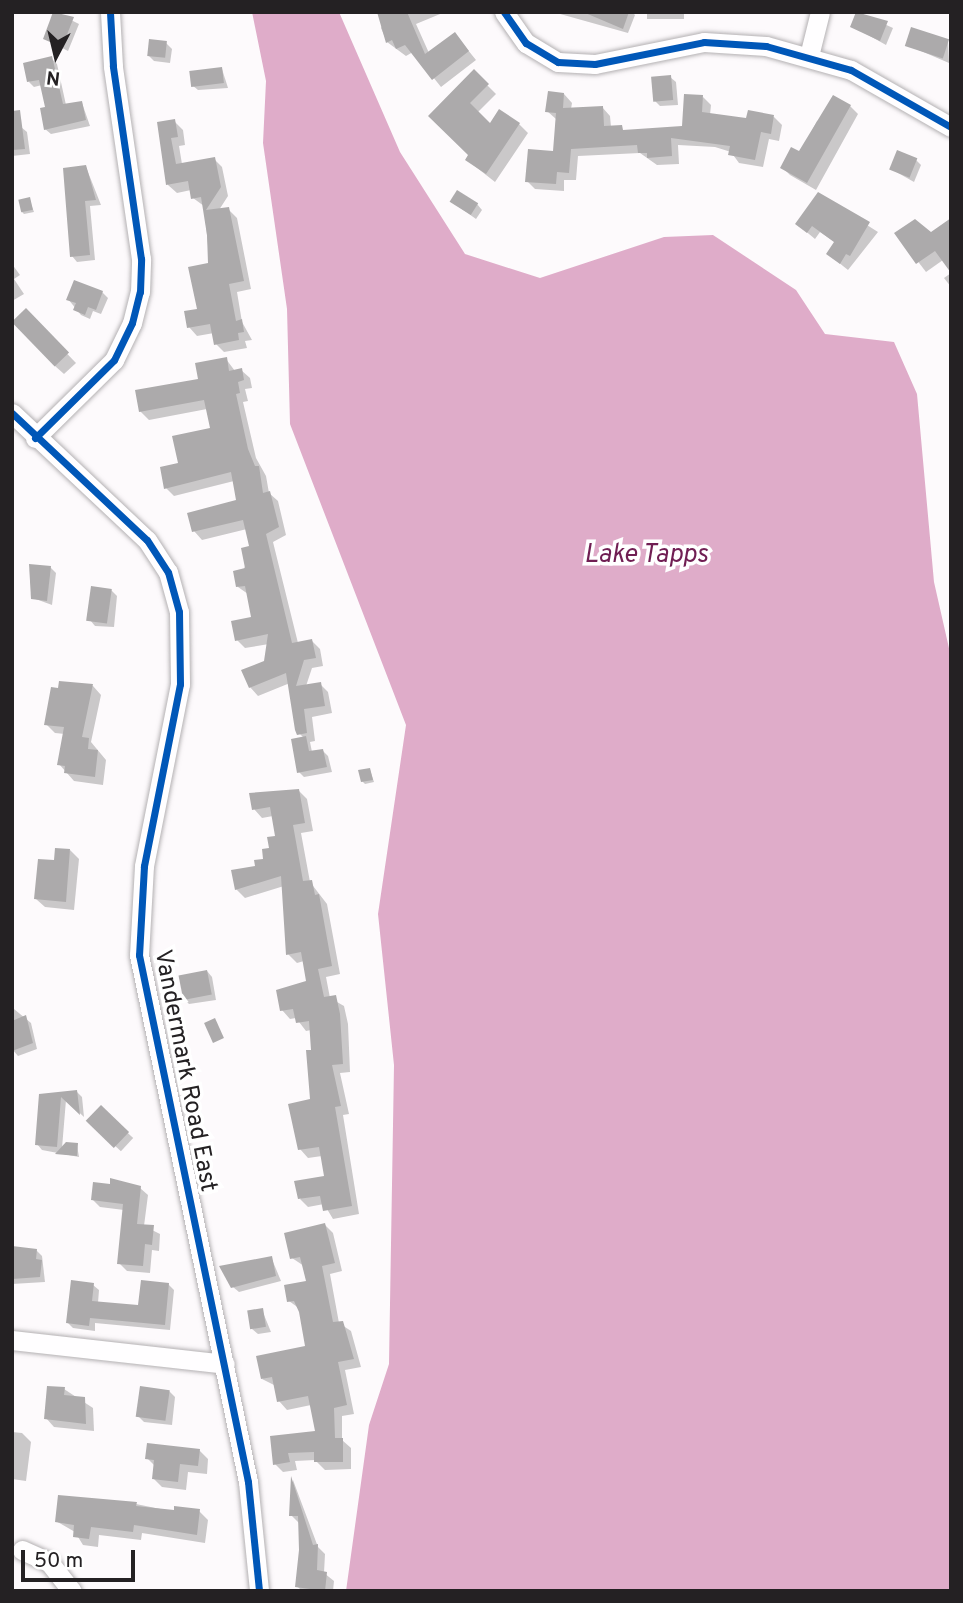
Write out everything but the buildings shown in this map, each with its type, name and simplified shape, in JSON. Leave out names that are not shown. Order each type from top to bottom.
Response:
[{"type":"street","points":[[34,438],[114,360],[132,323],[140,292],[141,259],[113,66],[110,12]]},
{"type":"street","points":[[504,12],[537,52],[578,66],[704,41],[746,43],[809,56],[879,84],[951,127]]},
{"type":"street","points":[[809,56],[820,12]]},
{"type":"street","name":"Vandermark Road East","points":[[12,413],[34,438],[147,540],[168,572],[179,612],[180,684],[144,866],[139,955],[225,1364],[255,1524],[259,1591]]},
{"type":"street","points":[[12,1340],[225,1364]]},
{"type":"street","points":[[22,1550],[49,1562],[72,1591]]},
{"type":"water","name":"Lake Tapps","points":[[252,12],[339,12],[400,152],[465,254],[540,278],[664,237],[713,235],[796,290],[825,334],[894,342],[917,394],[934,582],[951,657],[951,1591],[346,1591],[369,1425],[389,1364],[394,1065],[378,914],[406,725],[290,424],[287,309],[263,143],[266,81]]},
{"type":"cycle path","points":[[35,438],[114,360],[132,323],[140,292],[141,259],[113,66],[110,12]]},
{"type":"cycle path","points":[[504,12],[526,43],[558,62],[595,64],[704,42],[766,46],[851,70],[951,127]]},
{"type":"cycle path","points":[[12,413],[147,540],[168,572],[179,612],[180,684],[144,866],[139,955],[248,1482],[259,1591]]}]
